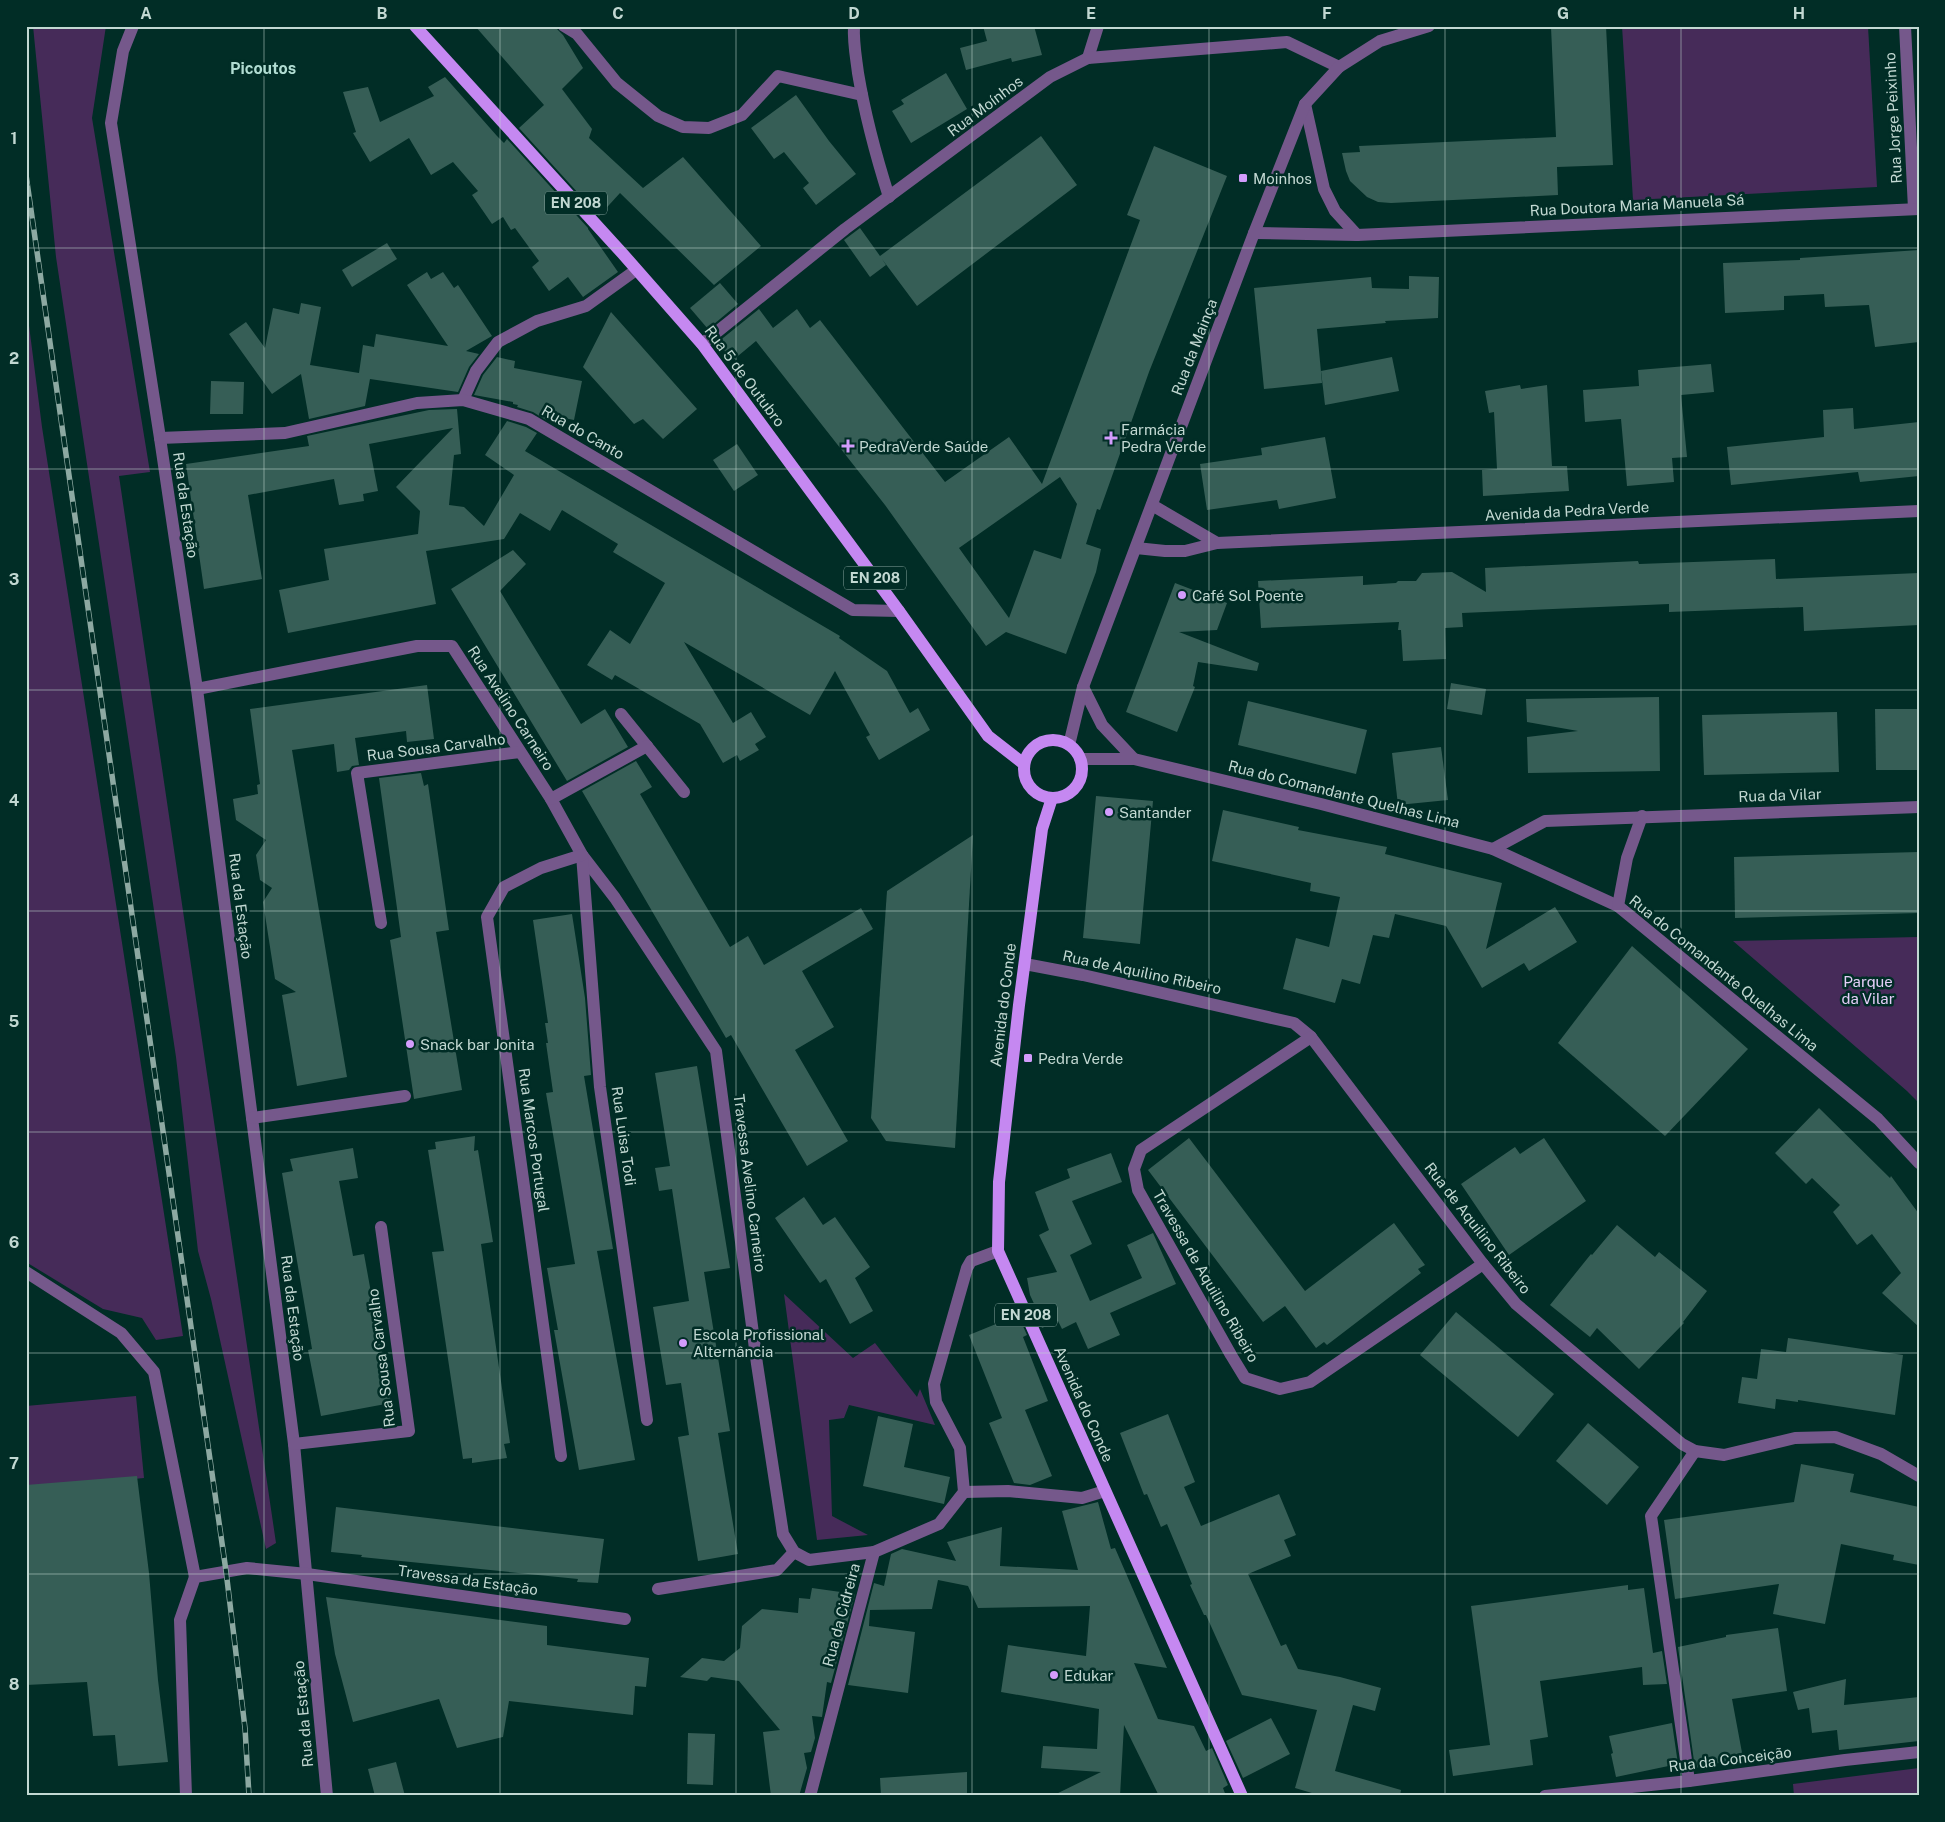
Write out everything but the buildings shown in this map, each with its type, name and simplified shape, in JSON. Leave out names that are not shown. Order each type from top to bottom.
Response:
[{"type":"main road","name":"Rua 5 de Outubro","points":[[415,26],[702,344],[899,611],[988,736],[1024,764]]},
{"type":"main road","points":[[1052,740],[1070,745],[1080,759],[1082,769],[1076,786],[1062,796],[1052,798],[1042,796],[1034,791],[1028,783],[1025,773],[1024,764],[1028,754],[1034,747],[1052,740]]},
{"type":"main road","name":"Avenida do Conde","points":[[1052,798],[1042,829],[1019,1005],[999,1182],[998,1251],[1242,1796]]},
{"type":"street","name":"Rua da Estação","points":[[133,26],[123,51],[111,123],[160,438],[196,690],[252,1118],[294,1444],[327,1796]]},
{"type":"street","points":[[564,26],[577,34],[617,83],[658,116],[683,128],[709,128],[742,115],[778,76],[862,95]]},
{"type":"street","points":[[854,26],[853,38],[872,144],[889,197]]},
{"type":"street","points":[[1088,58],[1098,26]]},
{"type":"street","name":"Rua da Mainça","points":[[1070,745],[1083,687],[1254,233],[1305,104],[1339,67],[1380,41],[1429,26]]},
{"type":"street","name":"Rua Jorge Peixinho","points":[[1905,26],[1916,209]]},
{"type":"street","name":"Rua Moínhos","points":[[702,344],[845,229],[1050,77],[1088,58],[1287,42],[1339,67]]},
{"type":"street","points":[[1305,104],[1324,189],[1335,211],[1357,234]]},
{"type":"street","name":"Rua Doutora Maria Manuela Sá","points":[[1254,233],[1357,234],[1916,209]]},
{"type":"street","points":[[463,400],[476,371],[498,342],[537,321],[586,306],[636,270]]},
{"type":"street","name":"Rua do Canto","points":[[160,438],[284,433],[418,403],[463,400],[529,420],[853,610],[899,611]]},
{"type":"street","points":[[1152,505],[1217,543]]},
{"type":"street","name":"Avenida da Pedra Verde","points":[[1136,548],[1165,551],[1185,550],[1217,543],[1919,511]]},
{"type":"street","name":"Rua Avelino Carneiro","points":[[196,690],[417,646],[452,646],[551,799],[582,855]]},
{"type":"street","points":[[1083,687],[1102,725],[1134,759]]},
{"type":"street","points":[[621,714],[684,792]]},
{"type":"street","points":[[551,799],[647,746]]},
{"type":"street","name":"Rua Sousa Carvalho","points":[[381,923],[357,774],[520,752]]},
{"type":"street","name":"Rua do Comandante Quelhas Lima","points":[[1080,759],[1134,759],[1321,804],[1493,849],[1618,906],[1878,1119],[1919,1163]]},
{"type":"street","name":"Rua da Vilar","points":[[1493,849],[1545,821],[1919,807]]},
{"type":"street","points":[[1618,906],[1627,858],[1642,816]]},
{"type":"street","name":"Rua Luisa Todi","points":[[582,855],[600,1087],[647,1420]]},
{"type":"street","name":"Rua Marcos Portugal","points":[[562,1456],[487,917],[504,887],[541,868],[582,855]]},
{"type":"street","name":"Travessa Avelino Carneiro","points":[[582,855],[614,898],[716,1051],[757,1364],[783,1534],[794,1552]]},
{"type":"street","name":"Rua de Aquilino Ribeiro","points":[[1025,964],[1083,975],[1294,1023],[1312,1037],[1483,1264],[1516,1304],[1682,1444],[1695,1451],[1724,1455],[1795,1438],[1835,1437],[1881,1454],[1919,1476]]},
{"type":"street","name":"Travessa de Aquilino Ribeiro","points":[[1312,1037],[1142,1150],[1134,1169],[1138,1190],[1245,1378],[1280,1390],[1310,1382],[1483,1264]]},
{"type":"street","points":[[252,1118],[405,1096]]},
{"type":"street","name":"Rua Sousa Carvalho","points":[[294,1444],[408,1431],[382,1227]]},
{"type":"street","points":[[998,1251],[971,1261],[967,1268],[934,1384],[936,1402],[960,1448],[964,1492],[1008,1491],[1082,1498],[1105,1491]]},
{"type":"street","points":[[26,1272],[121,1333],[154,1372],[195,1577],[180,1620],[186,1796]]},
{"type":"street","points":[[1689,1781],[1651,1516],[1695,1451]]},
{"type":"street","name":"Rua da Cidreira","points":[[810,1796],[874,1552],[939,1524],[964,1492]]},
{"type":"street","points":[[658,1589],[777,1570],[794,1552],[810,1560],[874,1552]]},
{"type":"street","name":"Travessa da Estação","points":[[195,1577],[246,1568],[307,1574],[625,1619]]},
{"type":"street","name":"Rua da Conceição","points":[[1545,1796],[1689,1781],[1919,1752]]},
{"type":"green space","points":[[33,26],[106,26],[92,118],[150,472],[119,476],[276,1543],[266,1549],[211,1299],[198,1251],[176,1057],[56,257]]},
{"type":"green space","points":[[1622,26],[1868,26],[1877,187],[1633,200]]},
{"type":"green space","points":[[26,302],[42,427],[183,1336],[156,1340],[142,1318],[103,1309],[26,1262]]},
{"type":"green space","name":"Parque da Vilar","points":[[1919,937],[1919,1103],[1733,941]]},
{"type":"green space","points":[[784,1294],[853,1358],[875,1343],[917,1397],[920,1389],[935,1425],[849,1405],[844,1418],[829,1420],[832,1516],[868,1535],[817,1540]]},
{"type":"green space","points":[[136,1396],[144,1478],[26,1489],[26,1406]]},
{"type":"green space","points":[[1919,1768],[1919,1796],[1794,1796],[1793,1784]]},
{"type":"railway","points":[[26,175],[226,1571],[245,1728],[249,1796]]},
{"type":"place","name":"Moinhos","points":[[1243,178]]},
{"type":"place","name":"Farmácia Pedra Verde","points":[[1111,438]]},
{"type":"place","name":"PedraVerde Saúde","points":[[848,446]]},
{"type":"place","name":"Café Sol Poente","points":[[1182,595]]},
{"type":"place","name":"Santander","points":[[1109,812]]},
{"type":"place","name":"Snack bar Jonita","points":[[410,1044]]},
{"type":"place","name":"Pedra Verde","points":[[1028,1058]]},
{"type":"place","name":"Escola Profissional Alternância","points":[[683,1343]]},
{"type":"place","name":"Edukar","points":[[1054,1675]]},
{"type":"district","name":"Picoutos","points":[[263,68]]}]
